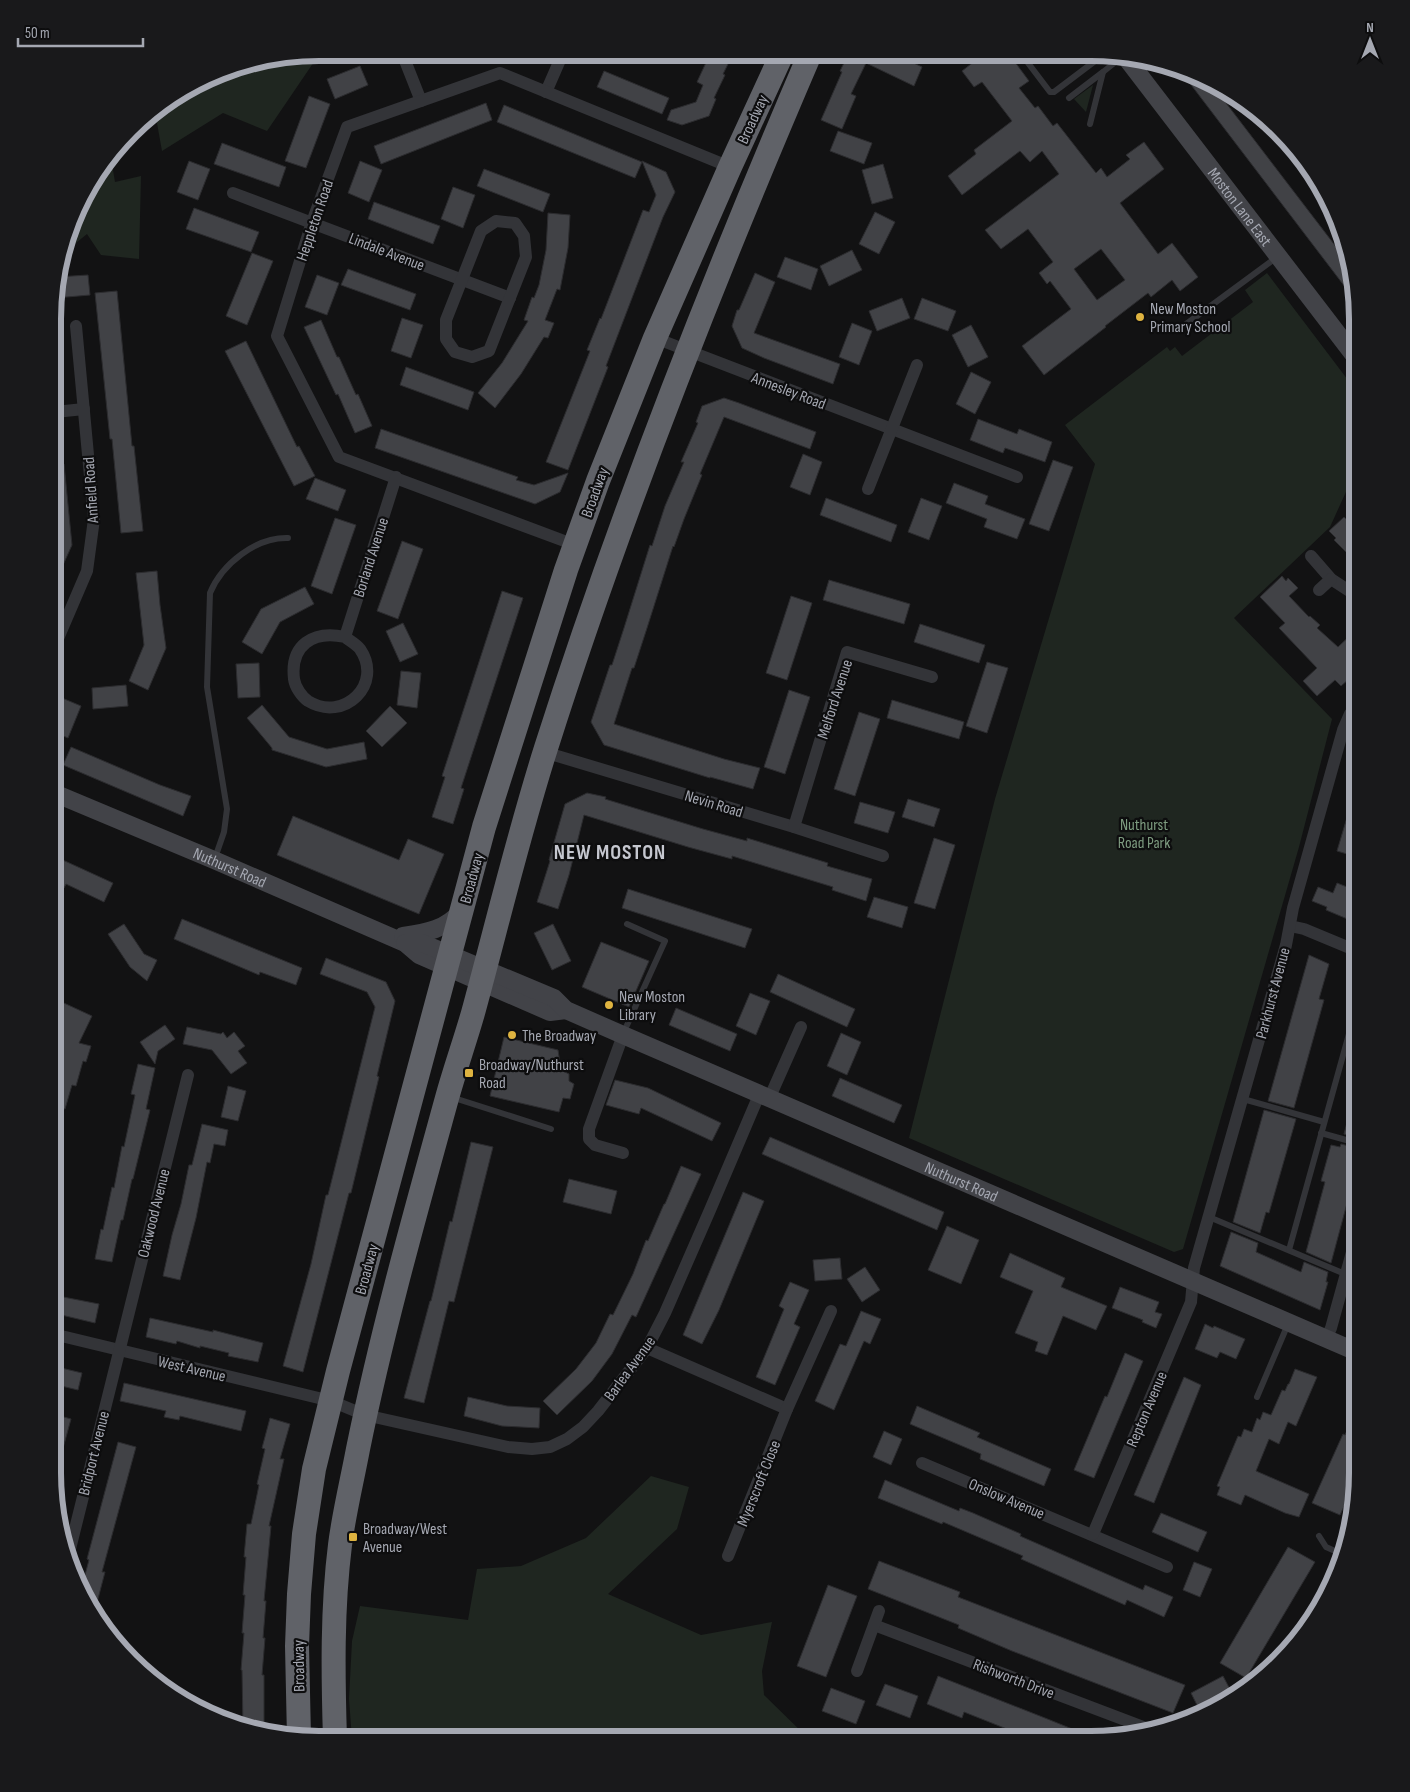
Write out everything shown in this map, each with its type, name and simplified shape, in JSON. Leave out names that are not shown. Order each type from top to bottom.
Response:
[{"type":"highway","name":"Broadway","points":[[299,1730],[297,1646],[299,1594],[304,1534],[314,1468],[484,827],[575,545],[598,481],[655,338],[779,61]]},
{"type":"highway","name":"Broadway","points":[[335,1731],[333,1653],[335,1593],[340,1540],[365,1415],[378,1358],[448,1096],[474,1010],[544,752],[600,583],[635,487],[687,351],[807,61]]},
{"type":"street","points":[[405,61],[421,101]]},
{"type":"street","points":[[546,92],[560,61]]},
{"type":"street","name":"Moston Lane East","points":[[1131,64],[1349,347]]},
{"type":"street","name":"Heppleton Road","points":[[575,545],[339,457],[276,336],[312,222],[347,127],[500,73],[730,167]]},
{"type":"street","name":"Lindale Avenue","points":[[233,193],[510,298]]},
{"type":"street","points":[[496,222],[514,223],[524,236],[526,257],[510,298],[489,351],[472,358],[455,352],[446,339],[446,320],[481,231],[496,222]]},
{"type":"street","name":"Anfield Road","points":[[61,620],[87,571],[94,519],[76,326]]},
{"type":"street","name":"Annesley Road","points":[[655,338],[1017,477]]},
{"type":"street","points":[[868,489],[917,365]]},
{"type":"street","points":[[61,411],[84,409]]},
{"type":"street","name":"Borland Avenue","points":[[345,638],[396,477]]},
{"type":"street","points":[[1311,556],[1331,579],[1349,591]]},
{"type":"street","points":[[1319,590],[1331,579]]},
{"type":"street","points":[[331,634],[345,638],[360,650],[366,664],[366,680],[359,694],[347,704],[336,708],[317,706],[305,699],[295,684],[293,667],[297,654],[307,642],[318,636],[331,634]]},
{"type":"street","name":"Melford Avenue","points":[[794,827],[848,652],[932,677]]},
{"type":"street","name":"Parkhurst Avenue","points":[[1194,1282],[1194,1268],[1243,1099],[1343,730],[1349,716]]},
{"type":"street","name":"Nevin Road","points":[[544,752],[794,827],[883,856]]},
{"type":"street","name":"Nuthurst Road","points":[[61,796],[405,943],[419,955],[448,961],[482,975],[554,998],[566,1010],[1349,1349]]},
{"type":"street","points":[[388,936],[418,934],[440,928],[454,919],[462,909]]},
{"type":"street","points":[[1290,926],[1304,929],[1349,948]]},
{"type":"street","name":"Barlea Avenue","points":[[331,1401],[365,1415],[508,1448],[532,1449],[550,1447],[567,1439],[583,1427],[598,1412],[647,1348],[764,1097],[801,1027]]},
{"type":"street","points":[[623,1035],[589,1129],[589,1139],[595,1145],[623,1153]]},
{"type":"street","name":"Oakwood Avenue","points":[[118,1350],[188,1075]]},
{"type":"street","name":"Repton Avenue","points":[[1093,1534],[1192,1302],[1194,1282]]},
{"type":"street","points":[[1326,1339],[1349,1284]]},
{"type":"street","name":"Myerscroft Close","points":[[728,1556],[787,1409],[831,1311]]},
{"type":"street","name":"West Avenue","points":[[61,1336],[331,1401]]},
{"type":"street","points":[[647,1348],[787,1409]]},
{"type":"street","name":"Bridport Avenue","points":[[71,1544],[118,1350]]},
{"type":"street","name":"Onslow Avenue","points":[[922,1463],[1167,1567]]},
{"type":"street","points":[[856,1671],[879,1611]]},
{"type":"street","name":"Rishworth Drive","points":[[874,1625],[1139,1726]]},
{"type":"lane","points":[[1027,61],[1050,92],[1054,92],[1095,61]]},
{"type":"lane","points":[[1069,98],[1115,62]]},
{"type":"lane","points":[[1090,124],[1103,72]]},
{"type":"lane","points":[[1178,330],[1278,256]]},
{"type":"lane","points":[[214,860],[224,832],[226,809],[207,687],[210,593],[214,581],[243,554],[272,539],[288,538]]},
{"type":"lane","points":[[623,1035],[665,941],[627,924]]},
{"type":"lane","points":[[1289,1250],[1349,1033]]},
{"type":"lane","points":[[448,1096],[551,1129]]},
{"type":"lane","points":[[1243,1099],[1324,1122]]},
{"type":"lane","points":[[1321,1133],[1349,1141]]},
{"type":"lane","points":[[1209,1217],[1349,1276]]},
{"type":"lane","points":[[1257,1397],[1289,1323]]},
{"type":"lane","points":[[1319,1536],[1326,1547],[1336,1552]]},
{"type":"green space","points":[[314,61],[267,131],[223,113],[162,151],[156,119],[190,96],[220,81],[252,70],[285,63]]},
{"type":"green space","points":[[1093,85],[1086,112],[1074,99]]},
{"type":"green space","points":[[112,165],[115,182],[141,176],[139,259],[101,255],[87,234],[72,246],[88,205]]},
{"type":"green space","name":"Nuthurst Road Park","points":[[1267,273],[1349,381],[1349,485],[1330,527],[1234,618],[1332,719],[1299,847],[1183,1249],[1174,1252],[909,1138],[995,799],[1095,464],[1065,425],[1167,347],[1170,351],[1175,347],[1182,356],[1253,302],[1245,290]]},
{"type":"green space","points":[[651,1476],[689,1487],[677,1529],[608,1594],[701,1635],[772,1622],[762,1671],[764,1695],[801,1731],[351,1731],[349,1699],[352,1641],[360,1606],[468,1620],[477,1569],[521,1566],[586,1538]]},
{"type":"building","points":[[707,61],[730,61],[714,98],[716,99],[709,116],[682,125],[667,120],[671,110],[696,102],[703,85],[697,82]]},
{"type":"building","points":[[845,61],[910,61],[922,67],[914,86],[866,63],[851,94],[856,96],[842,129],[821,120],[842,72],[840,71]]},
{"type":"building","points":[[975,61],[1014,61],[1029,81],[1019,88],[1035,108],[1038,106],[1053,126],[1057,123],[1096,173],[1101,168],[1107,177],[1130,159],[1126,155],[1144,142],[1164,169],[1120,203],[1158,254],[1172,243],[1198,277],[1180,291],[1172,280],[1151,297],[1148,293],[1044,375],[1022,346],[1071,309],[1050,281],[1047,284],[1039,273],[1053,262],[1028,229],[1001,249],[985,230],[1059,174],[1042,151],[1030,162],[1020,151],[962,195],[948,176],[976,154],[974,150],[1012,121],[982,82],[974,87],[962,71]],"holes":[[[1101,249],[1125,280],[1097,300],[1074,269]]]},
{"type":"building","points":[[360,66],[368,85],[335,99],[327,79]]},
{"type":"building","points":[[604,71],[669,98],[662,114],[597,87]]},
{"type":"building","points":[[1187,80],[1221,97],[1340,252],[1347,290]]},
{"type":"building","points":[[309,96],[330,104],[306,168],[285,161]]},
{"type":"building","points":[[486,103],[492,120],[381,164],[374,146]]},
{"type":"building","points":[[504,105],[642,162],[635,178],[497,122]]},
{"type":"building","points":[[838,131],[872,143],[864,164],[830,151]]},
{"type":"building","points":[[222,143],[286,167],[279,187],[214,164]]},
{"type":"building","points":[[189,161],[210,169],[198,200],[177,192]]},
{"type":"building","points":[[360,161],[382,170],[369,202],[348,193]]},
{"type":"building","points":[[642,161],[666,172],[675,192],[663,217],[568,470],[546,462],[590,351],[587,350],[643,210],[649,212],[656,195]]},
{"type":"building","points":[[883,164],[893,198],[872,204],[862,170]]},
{"type":"building","points":[[484,169],[550,194],[543,212],[477,186]]},
{"type":"building","points":[[453,187],[475,195],[463,228],[441,219]]},
{"type":"building","points":[[374,202],[440,226],[433,244],[368,219]]},
{"type":"building","points":[[194,208],[259,232],[251,252],[186,229]]},
{"type":"building","points":[[875,212],[895,222],[879,254],[859,244]]},
{"type":"building","points":[[548,213],[570,215],[568,248],[560,290],[557,289],[545,320],[554,323],[548,338],[544,337],[521,374],[495,408],[478,393],[502,363],[528,321],[524,320],[532,297],[534,298],[539,285],[546,250]]},
{"type":"building","points":[[852,250],[862,270],[829,286],[820,266]]},
{"type":"building","points":[[252,253],[273,261],[247,325],[226,316]]},
{"type":"building","points":[[785,257],[818,269],[811,290],[777,277]]},
{"type":"building","points":[[348,269],[416,294],[410,310],[341,285]]},
{"type":"building","points":[[755,273],[775,282],[754,333],[840,364],[833,384],[742,348],[732,326],[737,310],[739,310]]},
{"type":"building","points":[[88,275],[90,295],[62,297],[65,277]]},
{"type":"building","points":[[317,275],[339,283],[327,315],[305,307]]},
{"type":"building","points":[[117,291],[132,446],[134,446],[143,531],[121,533],[95,293]]},
{"type":"building","points":[[902,298],[910,318],[877,331],[869,311]]},
{"type":"building","points":[[922,298],[956,311],[948,331],[914,319]]},
{"type":"building","points":[[402,318],[423,325],[411,358],[391,351]]},
{"type":"building","points":[[321,320],[337,357],[339,357],[356,395],[358,394],[372,426],[355,433],[338,394],[336,395],[304,327]]},
{"type":"building","points":[[852,323],[872,331],[859,365],[839,357]]},
{"type":"building","points":[[971,325],[988,357],[968,367],[952,335]]},
{"type":"building","points":[[246,341],[297,447],[299,446],[315,476],[294,486],[225,351]]},
{"type":"building","points":[[406,367],[474,392],[468,410],[400,385]]},
{"type":"building","points":[[971,372],[991,382],[975,414],[956,404]]},
{"type":"building","points":[[724,398],[816,432],[810,449],[724,417],[673,546],[614,724],[724,759],[760,768],[753,789],[710,778],[604,745],[591,722],[610,665],[612,665],[650,545],[652,546],[665,506],[684,462],[681,462],[698,423],[696,422],[702,406]]},
{"type":"building","points":[[978,419],[1017,434],[1019,429],[1052,442],[1045,462],[1005,448],[1003,453],[970,440]]},
{"type":"building","points":[[381,429],[518,477],[516,480],[534,485],[568,473],[560,492],[535,504],[375,448]]},
{"type":"building","points":[[803,454],[822,462],[810,495],[790,487]]},
{"type":"building","points":[[1053,460],[1073,467],[1049,531],[1029,524]]},
{"type":"building","points":[[61,464],[64,464],[72,545],[61,569]]},
{"type":"building","points":[[315,478],[346,490],[338,511],[306,499]]},
{"type":"building","points":[[954,483],[988,496],[985,504],[1025,519],[1017,539],[984,527],[987,519],[946,503]]},
{"type":"building","points":[[826,498],[897,525],[891,542],[820,515]]},
{"type":"building","points":[[921,498],[942,506],[929,540],[908,532]]},
{"type":"building","points":[[1344,517],[1349,522],[1349,555],[1334,540],[1336,538],[1329,531]]},
{"type":"building","points":[[335,518],[356,525],[332,594],[311,586]]},
{"type":"building","points":[[402,541],[423,549],[398,619],[377,611]]},
{"type":"building","points":[[157,571],[166,648],[148,690],[129,681],[144,645],[136,573]]},
{"type":"building","points":[[1282,576],[1286,581],[1288,578],[1298,588],[1289,596],[1309,617],[1320,625],[1317,628],[1338,647],[1349,637],[1349,679],[1341,686],[1335,680],[1317,696],[1303,681],[1317,668],[1279,628],[1285,623],[1260,597]]},
{"type":"building","points":[[829,580],[910,604],[904,624],[823,600]]},
{"type":"building","points":[[305,587],[314,604],[280,622],[262,654],[242,642],[261,609]]},
{"type":"building","points":[[502,591],[523,598],[461,788],[464,789],[453,824],[432,817],[445,777],[442,776]]},
{"type":"building","points":[[791,596],[812,603],[787,680],[766,673]]},
{"type":"building","points":[[403,623],[418,654],[400,662],[386,631]]},
{"type":"building","points":[[920,624],[985,645],[979,663],[914,642]]},
{"type":"building","points":[[987,662],[1008,668],[987,733],[966,726]]},
{"type":"building","points":[[259,663],[260,697],[238,698],[236,664]]},
{"type":"building","points":[[401,671],[421,673],[417,708],[397,705]]},
{"type":"building","points":[[126,685],[128,706],[93,709],[92,688]]},
{"type":"building","points":[[789,690],[810,697],[785,774],[764,767]]},
{"type":"building","points":[[62,698],[81,706],[68,738],[61,735]]},
{"type":"building","points":[[892,700],[964,722],[959,739],[887,718]]},
{"type":"building","points":[[262,705],[289,737],[327,749],[364,742],[367,759],[326,767],[272,750],[247,718]]},
{"type":"building","points":[[390,706],[407,723],[382,747],[366,731]]},
{"type":"building","points":[[859,712],[880,719],[855,796],[834,789]]},
{"type":"building","points":[[71,747],[160,785],[191,796],[183,816],[63,765]]},
{"type":"building","points":[[587,793],[606,797],[605,799],[703,829],[747,841],[747,838],[828,863],[827,866],[872,879],[866,901],[832,890],[833,887],[732,856],[732,859],[688,847],[584,815],[569,875],[558,909],[537,902],[565,804]]},
{"type":"building","points":[[908,799],[940,809],[934,827],[902,817]]},
{"type":"building","points":[[860,802],[895,812],[888,833],[854,823]]},
{"type":"building","points":[[1349,811],[1349,855],[1337,851]]},
{"type":"building","points":[[293,816],[399,860],[408,839],[444,854],[419,914],[277,855]]},
{"type":"building","points":[[934,838],[955,845],[935,909],[914,903]]},
{"type":"building","points":[[61,859],[113,883],[104,902],[66,884],[64,888],[61,887]]},
{"type":"building","points":[[1337,883],[1349,888],[1349,920],[1326,910],[1327,907],[1312,901],[1318,887],[1333,893]]},
{"type":"building","points":[[628,889],[752,929],[745,948],[622,908]]},
{"type":"building","points":[[874,897],[908,907],[902,928],[867,917]]},
{"type":"building","points":[[182,919],[302,968],[296,985],[260,972],[259,975],[174,939]]},
{"type":"building","points":[[124,924],[144,954],[157,960],[147,981],[130,967],[108,934]]},
{"type":"building","points":[[553,924],[571,961],[552,970],[534,933]]},
{"type":"building","points":[[601,942],[649,961],[629,1007],[582,987]]},
{"type":"building","points":[[1309,955],[1329,964],[1319,999],[1324,1000],[1294,1108],[1268,1101]]},
{"type":"building","points":[[326,958],[386,982],[395,1001],[351,1193],[349,1193],[303,1372],[283,1366],[311,1264],[326,1195],[328,1195],[375,1007],[367,992],[320,974]]},
{"type":"building","points":[[778,974],[855,1009],[847,1027],[770,992]]},
{"type":"building","points":[[750,993],[770,1001],[756,1035],[736,1026]]},
{"type":"building","points":[[61,1002],[92,1016],[79,1043],[91,1046],[86,1062],[83,1061],[76,1086],[72,1085],[65,1109],[61,1108]]},
{"type":"building","points":[[676,1008],[737,1034],[730,1051],[669,1025]]},
{"type":"building","points":[[165,1025],[175,1039],[158,1051],[155,1064],[140,1042]]},
{"type":"building","points":[[187,1027],[221,1034],[223,1032],[227,1038],[234,1032],[245,1046],[238,1051],[247,1063],[231,1074],[212,1050],[183,1044]]},
{"type":"building","points":[[841,1033],[861,1042],[847,1075],[827,1066]]},
{"type":"building","points":[[504,1037],[558,1050],[561,1070],[569,1074],[569,1081],[574,1084],[570,1099],[563,1098],[559,1112],[490,1096]]},
{"type":"building","points":[[138,1064],[155,1068],[146,1109],[150,1110],[112,1262],[95,1259],[112,1187],[114,1188],[122,1146],[124,1147],[135,1095],[131,1094]]},
{"type":"building","points":[[840,1078],[902,1105],[894,1123],[832,1096]]},
{"type":"building","points":[[615,1080],[648,1088],[721,1123],[712,1141],[641,1108],[639,1114],[606,1105]]},
{"type":"building","points":[[228,1086],[246,1091],[238,1121],[221,1117]]},
{"type":"building","points":[[1264,1110],[1296,1119],[1269,1213],[1266,1212],[1260,1233],[1233,1222]]},
{"type":"building","points":[[1349,1115],[1349,1136],[1344,1134]]},
{"type":"building","points":[[202,1124],[228,1130],[225,1146],[214,1144],[210,1163],[207,1162],[196,1218],[180,1280],[163,1276],[189,1165],[192,1165]]},
{"type":"building","points":[[770,1137],[944,1212],[937,1230],[762,1154]]},
{"type":"building","points":[[471,1142],[493,1147],[454,1302],[449,1301],[424,1403],[404,1398],[431,1301],[450,1221],[452,1222]]},
{"type":"building","points":[[1341,1144],[1349,1146],[1349,1196],[1331,1263],[1306,1252],[1325,1182],[1321,1181],[1331,1145],[1340,1147]]},
{"type":"building","points":[[681,1166],[701,1174],[636,1317],[632,1315],[612,1354],[592,1381],[557,1415],[543,1401],[576,1369],[596,1343],[610,1314],[613,1315]]},
{"type":"building","points":[[569,1179],[617,1191],[611,1214],[563,1202]]},
{"type":"building","points":[[743,1192],[764,1201],[719,1310],[702,1344],[683,1335]]},
{"type":"building","points":[[947,1226],[979,1240],[961,1284],[928,1270]]},
{"type":"building","points":[[1231,1232],[1258,1243],[1256,1252],[1301,1272],[1304,1262],[1328,1272],[1326,1282],[1328,1282],[1320,1310],[1220,1266]]},
{"type":"building","points":[[1010,1253],[1065,1278],[1061,1287],[1107,1306],[1096,1330],[1063,1316],[1047,1355],[1035,1351],[1038,1342],[1015,1333],[1033,1291],[1000,1277]]},
{"type":"building","points":[[840,1258],[842,1279],[815,1281],[813,1260]]},
{"type":"building","points":[[865,1267],[880,1290],[862,1302],[847,1279]]},
{"type":"building","points":[[790,1282],[809,1290],[794,1324],[800,1327],[775,1385],[756,1377],[784,1309],[779,1306]]},
{"type":"building","points":[[1120,1287],[1159,1302],[1155,1312],[1162,1314],[1156,1328],[1142,1322],[1143,1320],[1112,1308]]},
{"type":"building","points":[[61,1297],[99,1304],[95,1323],[61,1315]]},
{"type":"building","points":[[861,1311],[881,1319],[870,1344],[864,1341],[834,1410],[815,1401],[840,1344],[846,1346]]},
{"type":"building","points":[[150,1318],[213,1332],[213,1330],[263,1343],[258,1362],[228,1356],[229,1353],[200,1346],[200,1348],[177,1341],[176,1344],[146,1337]]},
{"type":"building","points":[[1205,1324],[1245,1339],[1236,1359],[1220,1352],[1217,1358],[1195,1349]]},
{"type":"building","points":[[1125,1353],[1143,1361],[1094,1478],[1074,1470]]},
{"type":"building","points":[[61,1368],[82,1373],[78,1390],[61,1386]]},
{"type":"building","points":[[1295,1369],[1317,1377],[1296,1426],[1288,1422],[1279,1444],[1269,1439],[1256,1471],[1309,1494],[1299,1517],[1285,1513],[1245,1495],[1241,1505],[1217,1495],[1220,1487],[1217,1486],[1238,1436],[1241,1437],[1244,1429],[1252,1432],[1257,1418],[1260,1420],[1263,1412],[1271,1415],[1282,1390],[1285,1391]]},
{"type":"building","points":[[1184,1377],[1201,1385],[1154,1503],[1134,1495]]},
{"type":"building","points":[[124,1383],[246,1411],[241,1431],[180,1416],[179,1420],[164,1417],[166,1411],[120,1401]]},
{"type":"building","points":[[468,1397],[507,1406],[540,1408],[539,1428],[502,1426],[464,1416]]},
{"type":"building","points":[[917,1406],[980,1433],[977,1437],[1051,1469],[1044,1486],[980,1459],[981,1454],[910,1424]]},
{"type":"building","points":[[61,1416],[71,1419],[61,1455]]},
{"type":"building","points":[[270,1418],[290,1424],[280,1459],[284,1459],[269,1526],[271,1526],[264,1601],[266,1601],[262,1675],[264,1675],[264,1725],[243,1719],[241,1670],[244,1633],[242,1633],[246,1557],[244,1557],[247,1524],[251,1524],[259,1485],[257,1484],[265,1449],[262,1448]]},
{"type":"building","points":[[1349,1426],[1347,1499],[1340,1515],[1312,1503],[1343,1434],[1345,1435]]},
{"type":"building","points":[[884,1431],[902,1439],[891,1465],[873,1457]]},
{"type":"building","points":[[118,1442],[136,1447],[102,1572],[105,1572],[97,1603],[84,1579],[89,1560],[87,1559]]},
{"type":"building","points":[[885,1480],[959,1511],[960,1508],[973,1513],[1021,1534],[1020,1536],[1143,1590],[1145,1585],[1173,1597],[1164,1617],[1127,1600],[1125,1605],[1021,1559],[1023,1556],[943,1522],[942,1524],[878,1498]]},
{"type":"building","points":[[1161,1513],[1207,1532],[1198,1552],[1152,1532]]},
{"type":"building","points":[[1288,1547],[1315,1562],[1246,1678],[1220,1663]]},
{"type":"building","points":[[879,1561],[960,1592],[958,1597],[1185,1685],[1173,1713],[1012,1651],[958,1628],[959,1625],[868,1589]]},
{"type":"building","points":[[1194,1562],[1212,1569],[1200,1597],[1183,1590]]},
{"type":"building","points":[[828,1585],[857,1596],[826,1677],[797,1666]]},
{"type":"building","points":[[938,1676],[1077,1731],[1012,1731],[964,1712],[962,1718],[927,1704]]},
{"type":"building","points":[[1223,1676],[1230,1690],[1198,1707],[1191,1693]]},
{"type":"building","points":[[885,1684],[918,1696],[910,1718],[876,1705]]},
{"type":"building","points":[[831,1688],[865,1701],[856,1724],[822,1711]]},
{"type":"place","name":"New Moston Primary School","points":[[1140,317]]},
{"type":"place","name":"New Moston Library","points":[[609,1005]]},
{"type":"place","name":"The Broadway","points":[[512,1035]]},
{"type":"place","name":"Broadway/Nuthurst Road","points":[[469,1073]]},
{"type":"place","name":"Broadway/West Avenue","points":[[353,1537]]},
{"type":"district","name":"NEW MOSTON","points":[[610,852]]}]
